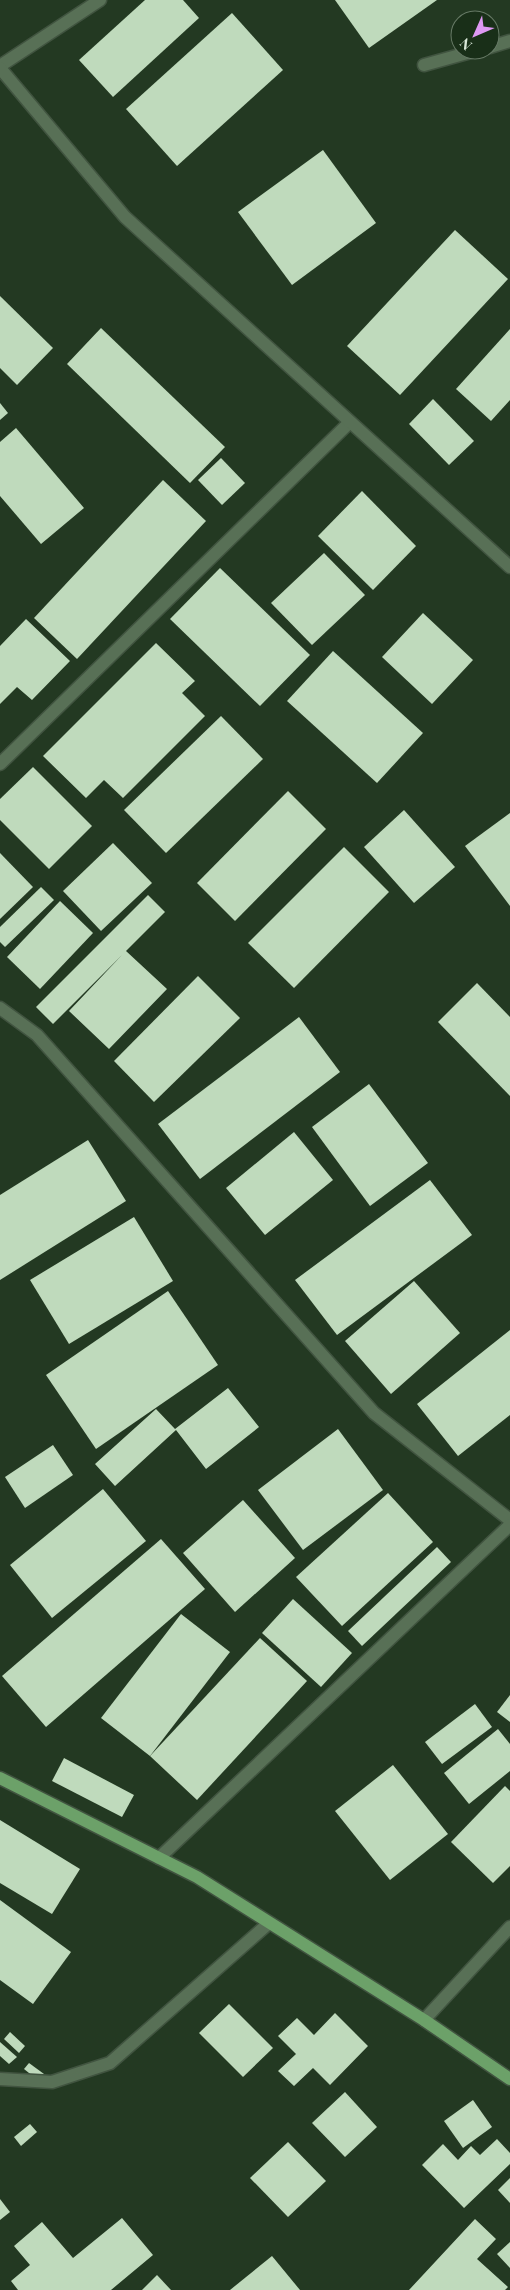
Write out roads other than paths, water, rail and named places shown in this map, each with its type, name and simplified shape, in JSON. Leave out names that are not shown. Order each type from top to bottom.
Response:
[{"type":"main road","points":[[0,1778],[197,1878],[424,2020],[510,2079]]},
{"type":"street","points":[[100,0],[0,67],[125,217],[349,423],[510,567]]},
{"type":"street","points":[[424,65],[450,58]]},
{"type":"street","points":[[0,764],[349,423]]},
{"type":"street","points":[[0,1008],[37,1035],[374,1414],[510,1520]]},
{"type":"street","points":[[159,1858],[510,1526]]},
{"type":"street","points":[[0,2079],[52,2082],[110,2063],[269,1923]]},
{"type":"street","points":[[424,2020],[510,1927]]}]
